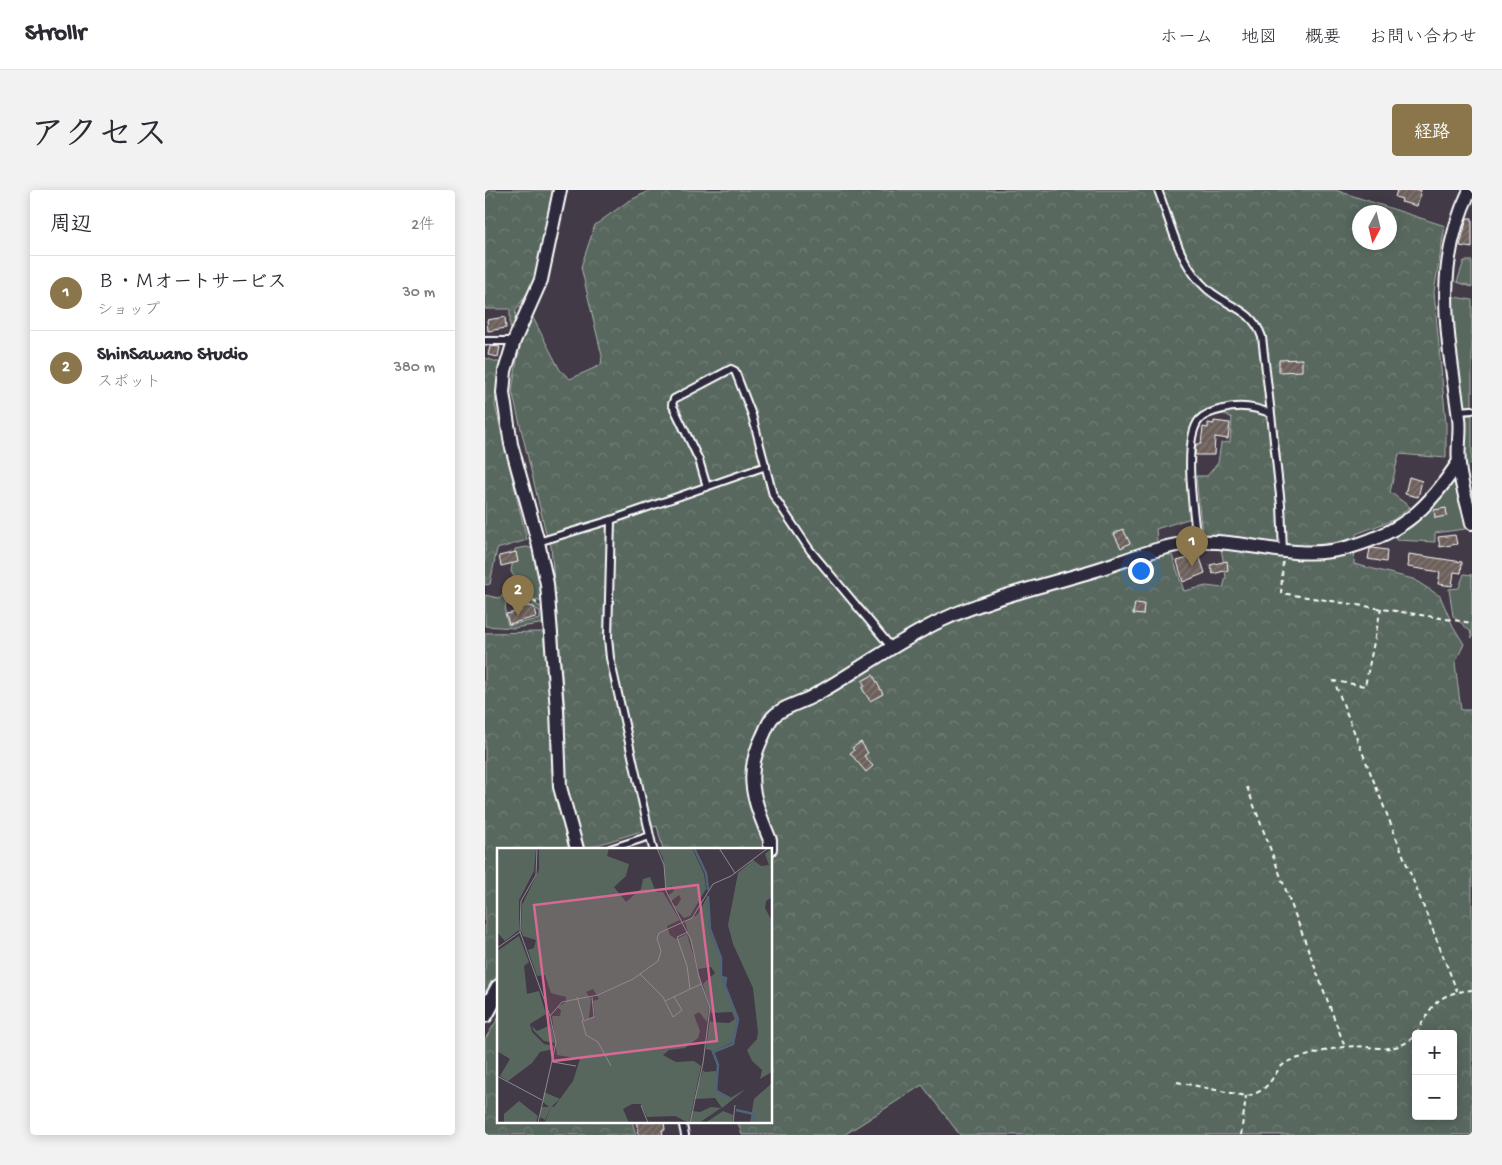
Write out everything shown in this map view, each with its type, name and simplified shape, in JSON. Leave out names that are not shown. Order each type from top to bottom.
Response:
[{"type":"street","points":[[561,190],[541,280],[514,341],[505,371],[503,400],[511,444],[538,542],[549,609],[557,710],[560,787],[577,848]]},
{"type":"street","points":[[1470,190],[1455,230],[1445,297],[1445,320],[1458,411],[1460,442],[1458,463],[1472,523]]},
{"type":"street","points":[[770,848],[770,840],[751,787],[754,760],[772,718],[781,711],[814,696],[892,648],[943,620],[990,603],[1157,550],[1197,542],[1230,544],[1283,553],[1313,552],[1350,547],[1380,537],[1406,523],[1429,502],[1458,463]]},
{"type":"street","points":[[485,1014],[497,992]]},
{"type":"lane","points":[[1158,190],[1184,259],[1191,272],[1202,285],[1225,303],[1249,314],[1258,325],[1262,337],[1281,505],[1283,553]]},
{"type":"lane","points":[[485,341],[514,341]]},
{"type":"lane","points":[[707,487],[699,460],[672,404],[674,399],[731,369],[735,371],[752,415],[773,495],[793,526],[892,648]]},
{"type":"lane","points":[[1197,542],[1190,457],[1193,431],[1198,421],[1205,415],[1230,407],[1259,408],[1271,414]]},
{"type":"lane","points":[[1458,411],[1472,410]]},
{"type":"lane","points":[[538,542],[611,520],[766,466]]},
{"type":"lane","points":[[611,520],[608,638],[610,658],[653,848]]},
{"type":"lane","points":[[613,848],[651,836]]},
{"type":"lane","points":[[682,1122],[685,1135]]},
{"type":"path","points":[[1283,553],[1281,593],[1472,623]]},
{"type":"path","points":[[513,582],[533,601],[549,609]]},
{"type":"path","points":[[1381,608],[1365,686],[1334,681],[1457,991]]},
{"type":"path","points":[[1247,787],[1345,1047]]},
{"type":"path","points":[[1418,1030],[1441,997],[1457,991],[1472,990]]},
{"type":"path","points":[[1177,1082],[1246,1096],[1266,1089],[1282,1064],[1345,1047],[1389,1049],[1406,1045],[1412,1038]]},
{"type":"path","points":[[1241,1135],[1246,1096]]},
{"type":"green space","points":[[485,190],[554,190],[536,279],[516,310],[514,328],[510,327],[510,309],[485,309]]},
{"type":"green space","points":[[651,190],[1335,190],[1381,205],[1352,205],[1352,250],[1397,250],[1397,210],[1445,226],[1434,292],[1446,423],[1446,458],[1399,454],[1390,492],[1410,507],[1393,520],[1356,534],[1354,564],[1413,579],[1440,596],[1453,626],[1464,644],[1455,663],[1461,710],[1472,710],[1472,1135],[960,1135],[922,1085],[844,1135],[742,1135],[738,1122],[773,1122],[773,848],[663,848],[657,826],[585,848],[566,784],[565,710],[551,546],[546,533],[512,391],[520,342],[531,314],[560,370],[570,379],[601,365],[602,356],[581,267],[595,225],[627,202]],"holes":[[[1225,414],[1232,418],[1230,442],[1221,443],[1218,463],[1207,476],[1196,476],[1202,534],[1221,548],[1226,577],[1223,588],[1206,586],[1184,591],[1172,555],[1158,552],[1156,529],[1191,518],[1187,480],[1187,455],[1188,442],[1196,418]]]},
{"type":"green space","points":[[1464,261],[1472,261],[1472,287],[1457,282]]},
{"type":"green space","points":[[1449,296],[1472,300],[1472,406],[1463,406]]},
{"type":"green space","points":[[485,358],[501,363],[495,405],[527,540],[497,549],[490,584],[485,585]]},
{"type":"green space","points":[[1472,415],[1472,463],[1467,466],[1464,416]]},
{"type":"green space","points":[[1454,480],[1457,480],[1465,529],[1435,533],[1435,542],[1396,540],[1394,536],[1415,525],[1439,494]]},
{"type":"green space","points":[[527,547],[536,550],[544,602],[528,595],[511,571],[515,549]]},
{"type":"green space","points":[[1464,574],[1472,575],[1472,638],[1470,631],[1453,616],[1449,589],[1459,588]]},
{"type":"green space","points":[[515,590],[545,610],[546,623],[514,628],[485,626],[485,595],[498,598]],"holes":[[[517,600],[540,611],[540,619],[508,625],[505,613],[506,601]]]},
{"type":"green space","points":[[543,632],[552,710],[554,786],[569,848],[497,848],[497,976],[485,997],[485,633]]},
{"type":"green space","points":[[497,1020],[497,1122],[632,1122],[636,1135],[485,1135],[485,1039]]},
{"type":"building","points":[[1397,190],[1421,190],[1417,206],[1401,202],[1402,199],[1395,197]]},
{"type":"building","points":[[1467,218],[1472,218],[1472,248],[1460,246]]},
{"type":"building","points":[[505,317],[506,328],[488,331],[487,320]]},
{"type":"building","points":[[490,346],[500,347],[498,357],[488,355]]},
{"type":"building","points":[[1302,359],[1302,371],[1279,372],[1279,360]]},
{"type":"building","points":[[1214,421],[1230,423],[1228,439],[1215,437],[1214,455],[1195,455],[1196,444],[1201,444],[1203,427],[1208,428],[1208,423],[1214,424]]},
{"type":"building","points":[[1409,477],[1422,481],[1418,497],[1405,494]]},
{"type":"building","points":[[1446,508],[1447,516],[1435,518],[1434,510]]},
{"type":"building","points":[[1123,529],[1130,543],[1121,548],[1114,534]]},
{"type":"building","points":[[1455,535],[1457,544],[1440,547],[1438,537]]},
{"type":"building","points":[[1370,549],[1387,550],[1386,562],[1368,559]]},
{"type":"building","points":[[516,552],[518,562],[501,566],[499,556]]},
{"type":"building","points":[[1409,554],[1462,562],[1461,573],[1454,572],[1452,586],[1438,584],[1440,572],[1408,567]]},
{"type":"building","points":[[1199,555],[1205,573],[1183,582],[1177,561]]},
{"type":"building","points":[[1227,561],[1228,570],[1213,574],[1210,565]]},
{"type":"building","points":[[1135,603],[1144,604],[1143,615],[1133,614]]},
{"type":"building","points":[[534,607],[536,617],[509,624],[506,614],[521,611],[520,608]]},
{"type":"building","points":[[873,675],[883,694],[870,701],[862,688],[865,686],[862,681]]},
{"type":"building","points":[[861,742],[868,753],[864,756],[873,766],[866,772],[850,753],[854,750],[852,748]]},
{"type":"building","points":[[636,1122],[664,1122],[665,1130],[662,1130],[663,1135],[639,1135]]},
{"type":"place","name":"Ｂ・Ｍオートサービス","points":[[1192,567]]},
{"type":"place","name":"ShinSawano Studio","points":[[518,616]]}]
